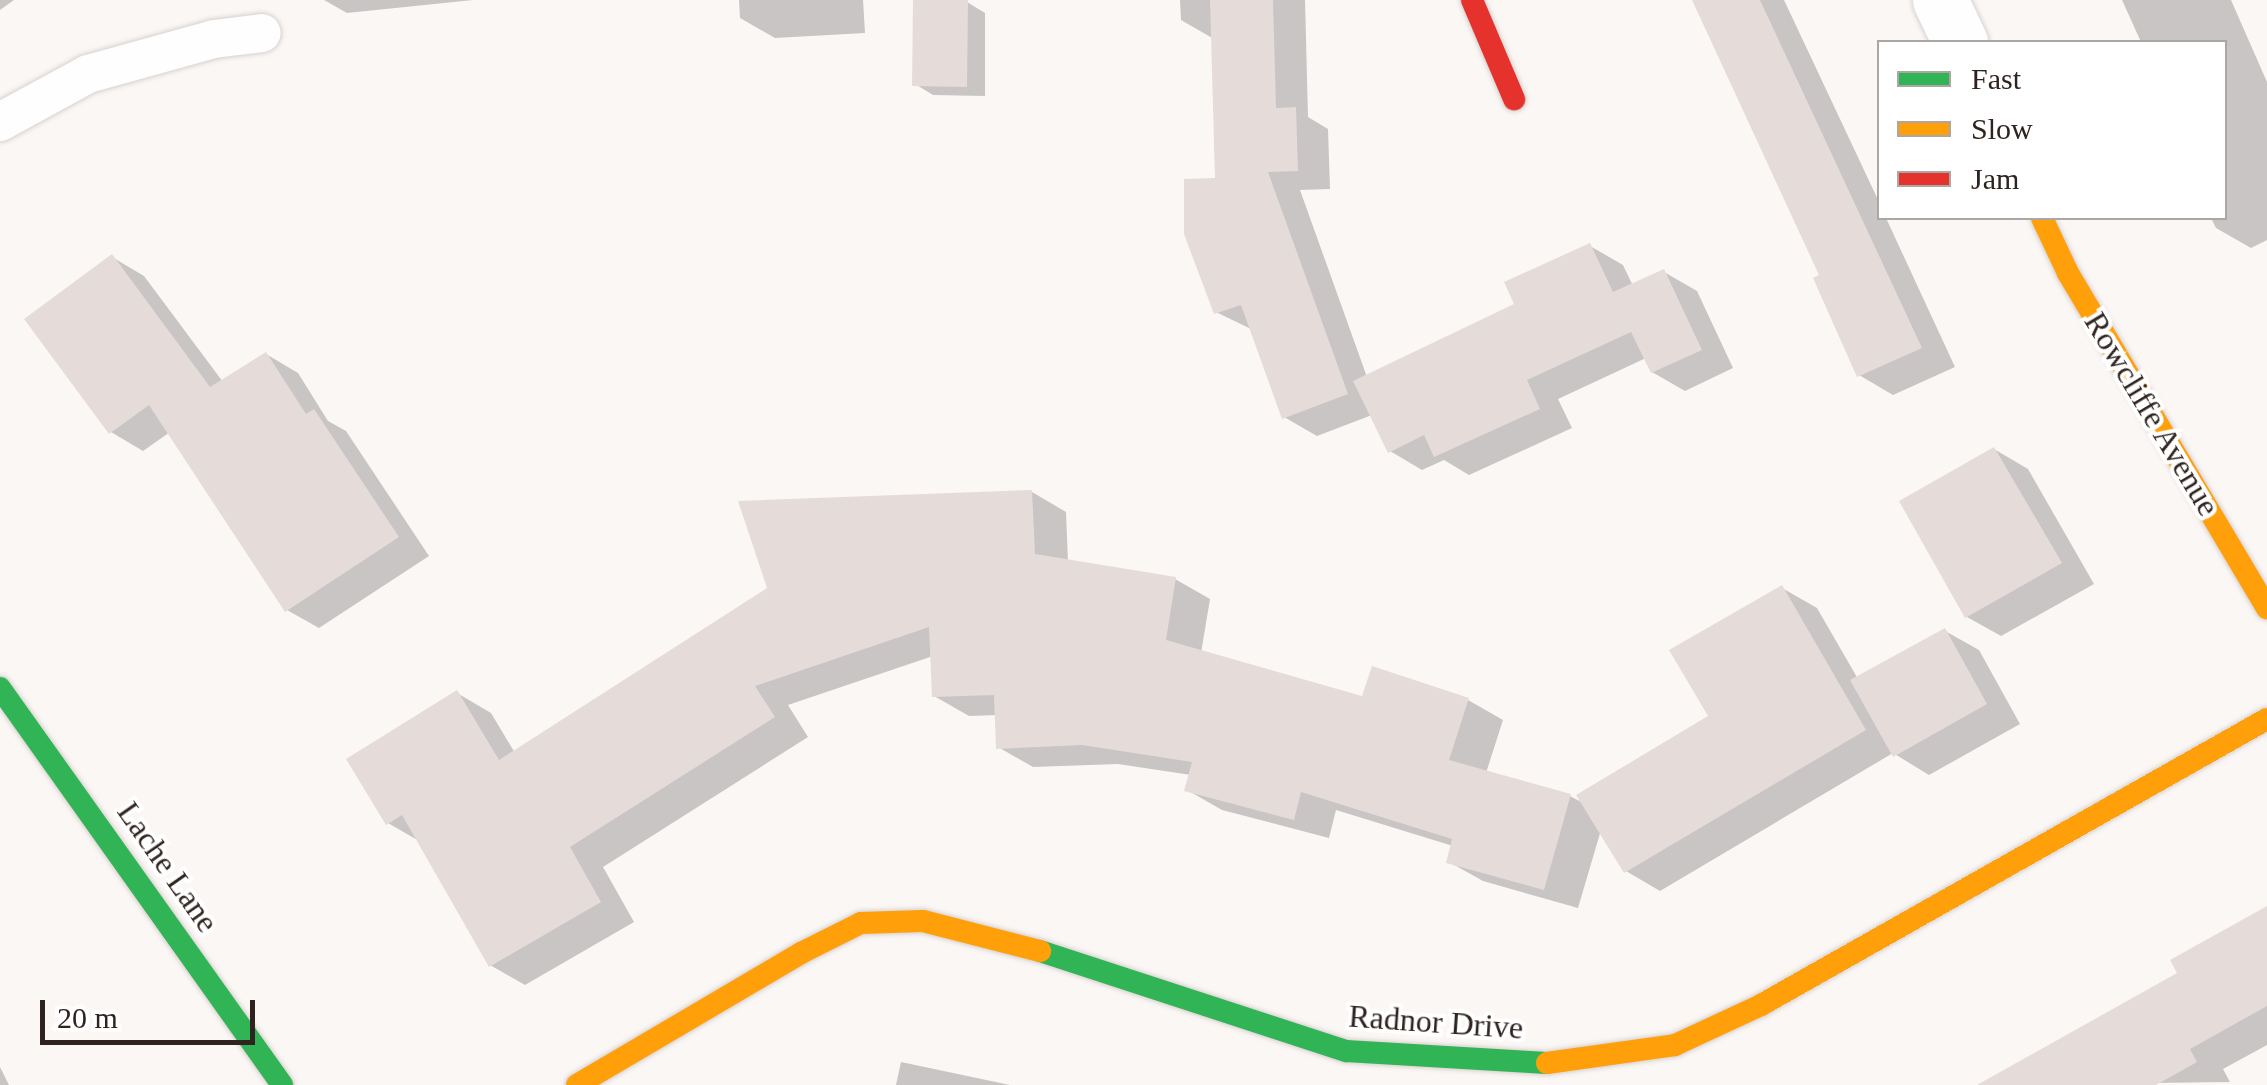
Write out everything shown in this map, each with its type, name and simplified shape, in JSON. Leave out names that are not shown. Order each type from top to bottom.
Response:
[{"type":"street","points":[[1472,0],[1514,99]]},
{"type":"street","points":[[1940,0],[1959,40]]},
{"type":"street","name":"Rowcliffe Avenue","points":[[2043,220],[2068,274],[2267,608]]},
{"type":"street","name":"Lache Lane","points":[[0,688],[282,1085]]},
{"type":"street","name":"Radnor Drive","points":[[577,1085],[801,953],[862,923],[923,921],[1000,938],[1348,1068],[1550,1063],[1675,1045],[1761,1005],[2267,719]]},
{"type":"lane","points":[[0,122],[88,74],[214,40],[262,33]]},
{"type":"building","points":[[913,0],[968,0],[967,87],[912,86]]},
{"type":"building","points":[[1210,0],[1273,0],[1276,108],[1296,107],[1298,171],[1268,172],[1348,394],[1282,419],[1241,305],[1214,314],[1184,234],[1184,179],[1215,178]]},
{"type":"building","points":[[1692,0],[1760,0],[1922,348],[1857,377],[1813,278],[1819,275]]},
{"type":"building","points":[[1590,243],[1613,292],[1664,269],[1702,350],[1651,373],[1631,332],[1527,380],[1540,409],[1434,457],[1424,435],[1388,453],[1353,381],[1514,304],[1504,282]]},
{"type":"building","points":[[112,254],[210,387],[266,352],[306,414],[314,409],[399,537],[285,612],[149,405],[109,434],[24,319]]},
{"type":"building","points":[[1994,447],[2062,563],[1965,618],[1899,501]]},
{"type":"building","points":[[1032,490],[1035,554],[1176,577],[1166,640],[1362,696],[1372,666],[1469,698],[1449,760],[1571,794],[1544,890],[1446,863],[1452,839],[1301,792],[1294,820],[1184,791],[1192,762],[1082,745],[996,749],[994,695],[932,697],[929,627],[755,686],[775,717],[570,847],[601,902],[489,967],[402,815],[386,825],[346,759],[457,690],[499,760],[767,588],[738,501]]},
{"type":"building","points":[[1782,585],[1866,730],[1624,873],[1576,795],[1708,716],[1669,650]]},
{"type":"building","points":[[1945,628],[1987,704],[1893,757],[1850,680]]},
{"type":"building","points":[[2267,906],[2267,1006],[2190,1049],[2197,1062],[2156,1085],[1977,1085],[2177,973],[2170,960]]},
{"type":"traffic: fast","points":[[0,688],[282,1085]]},
{"type":"traffic: fast","points":[[1040,951],[1346,1051],[1547,1063]]},
{"type":"traffic: slow","points":[[2043,220],[2068,273],[2267,608]]},
{"type":"traffic: slow","points":[[1547,1063],[1675,1045],[1761,1005],[2267,719]]},
{"type":"traffic: slow","points":[[577,1085],[801,953],[861,923],[923,921],[1040,951]]},
{"type":"traffic: jam","points":[[1472,0],[1514,99]]}]
